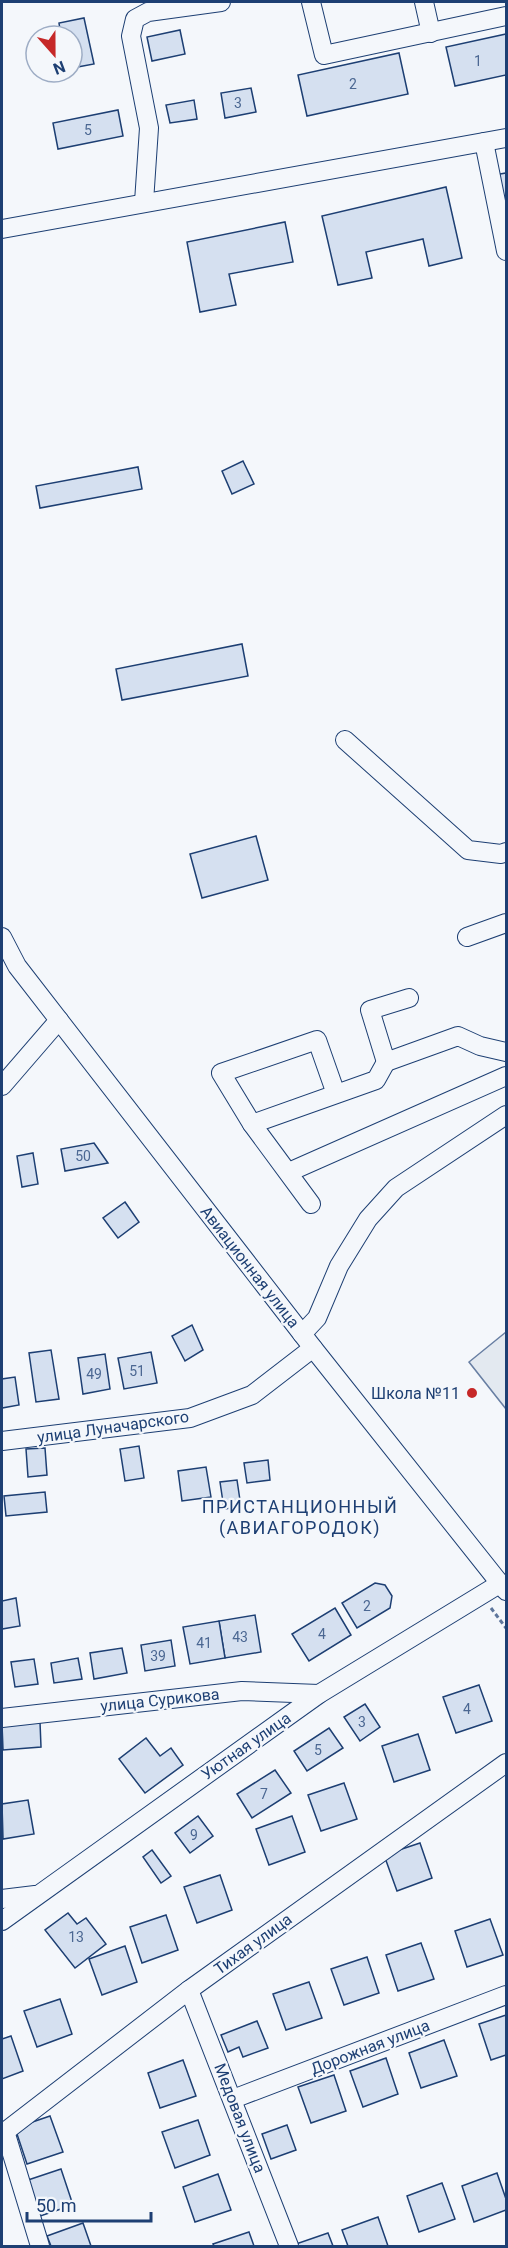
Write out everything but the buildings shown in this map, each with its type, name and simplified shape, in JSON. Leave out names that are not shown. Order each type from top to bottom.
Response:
[{"type":"street","points":[[144,202],[149,128],[131,36],[135,19],[148,12],[221,2]]},
{"type":"street","points":[[312,2],[324,54],[507,16]]},
{"type":"street","points":[[424,2],[431,33]]},
{"type":"street","points":[[2,229],[507,138]]},
{"type":"street","points":[[484,142],[507,251]]},
{"type":"street","points":[[345,740],[468,850],[501,854],[507,852]]},
{"type":"street","points":[[467,937],[507,923]]},
{"type":"street","name":"Авиационная улица","points":[[2,937],[17,966],[308,1341],[504,1587]]},
{"type":"street","points":[[386,1062],[370,1010],[409,998]]},
{"type":"street","points":[[2,1086],[59,1020]]},
{"type":"street","points":[[252,1124],[376,1080],[386,1062],[458,1036],[480,1046],[507,1053]]},
{"type":"street","points":[[311,1204],[252,1124],[221,1073],[317,1040],[336,1094]]},
{"type":"street","points":[[289,1172],[507,1076]]},
{"type":"street","name":"улица Луначарского","points":[[2,1441],[190,1418],[252,1395],[308,1341],[339,1266],[368,1219],[396,1188],[507,1114]]},
{"type":"street","name":"Уютная улица","points":[[2,1922],[36,1895],[319,1694],[481,1596],[504,1587]]},
{"type":"street","name":"улица Сурикова","points":[[2,1718],[242,1691],[319,1694]]},
{"type":"street","name":"Тихая улица","points":[[3,2133],[189,1990],[507,1763]]},
{"type":"street","points":[[2,1899],[36,1895]]},
{"type":"street","name":"Медовая улица","points":[[189,1990],[289,2247]]},
{"type":"street","name":"Дорожная улица","points":[[233,2099],[507,1995]]},
{"type":"street","points":[[3,2133],[40,2247]]},
{"type":"path","points":[[481,1596],[507,1628]]},
{"type":"shaded area","points":[[506,1332],[506,1409],[469,1362]]},
{"type":"place","name":"Школа №11","points":[[472,1393]]},
{"type":"district","name":"ПРИСТАНЦИОННЫЙ (АВИАГОРОДОК)","points":[[300,1516]]}]
